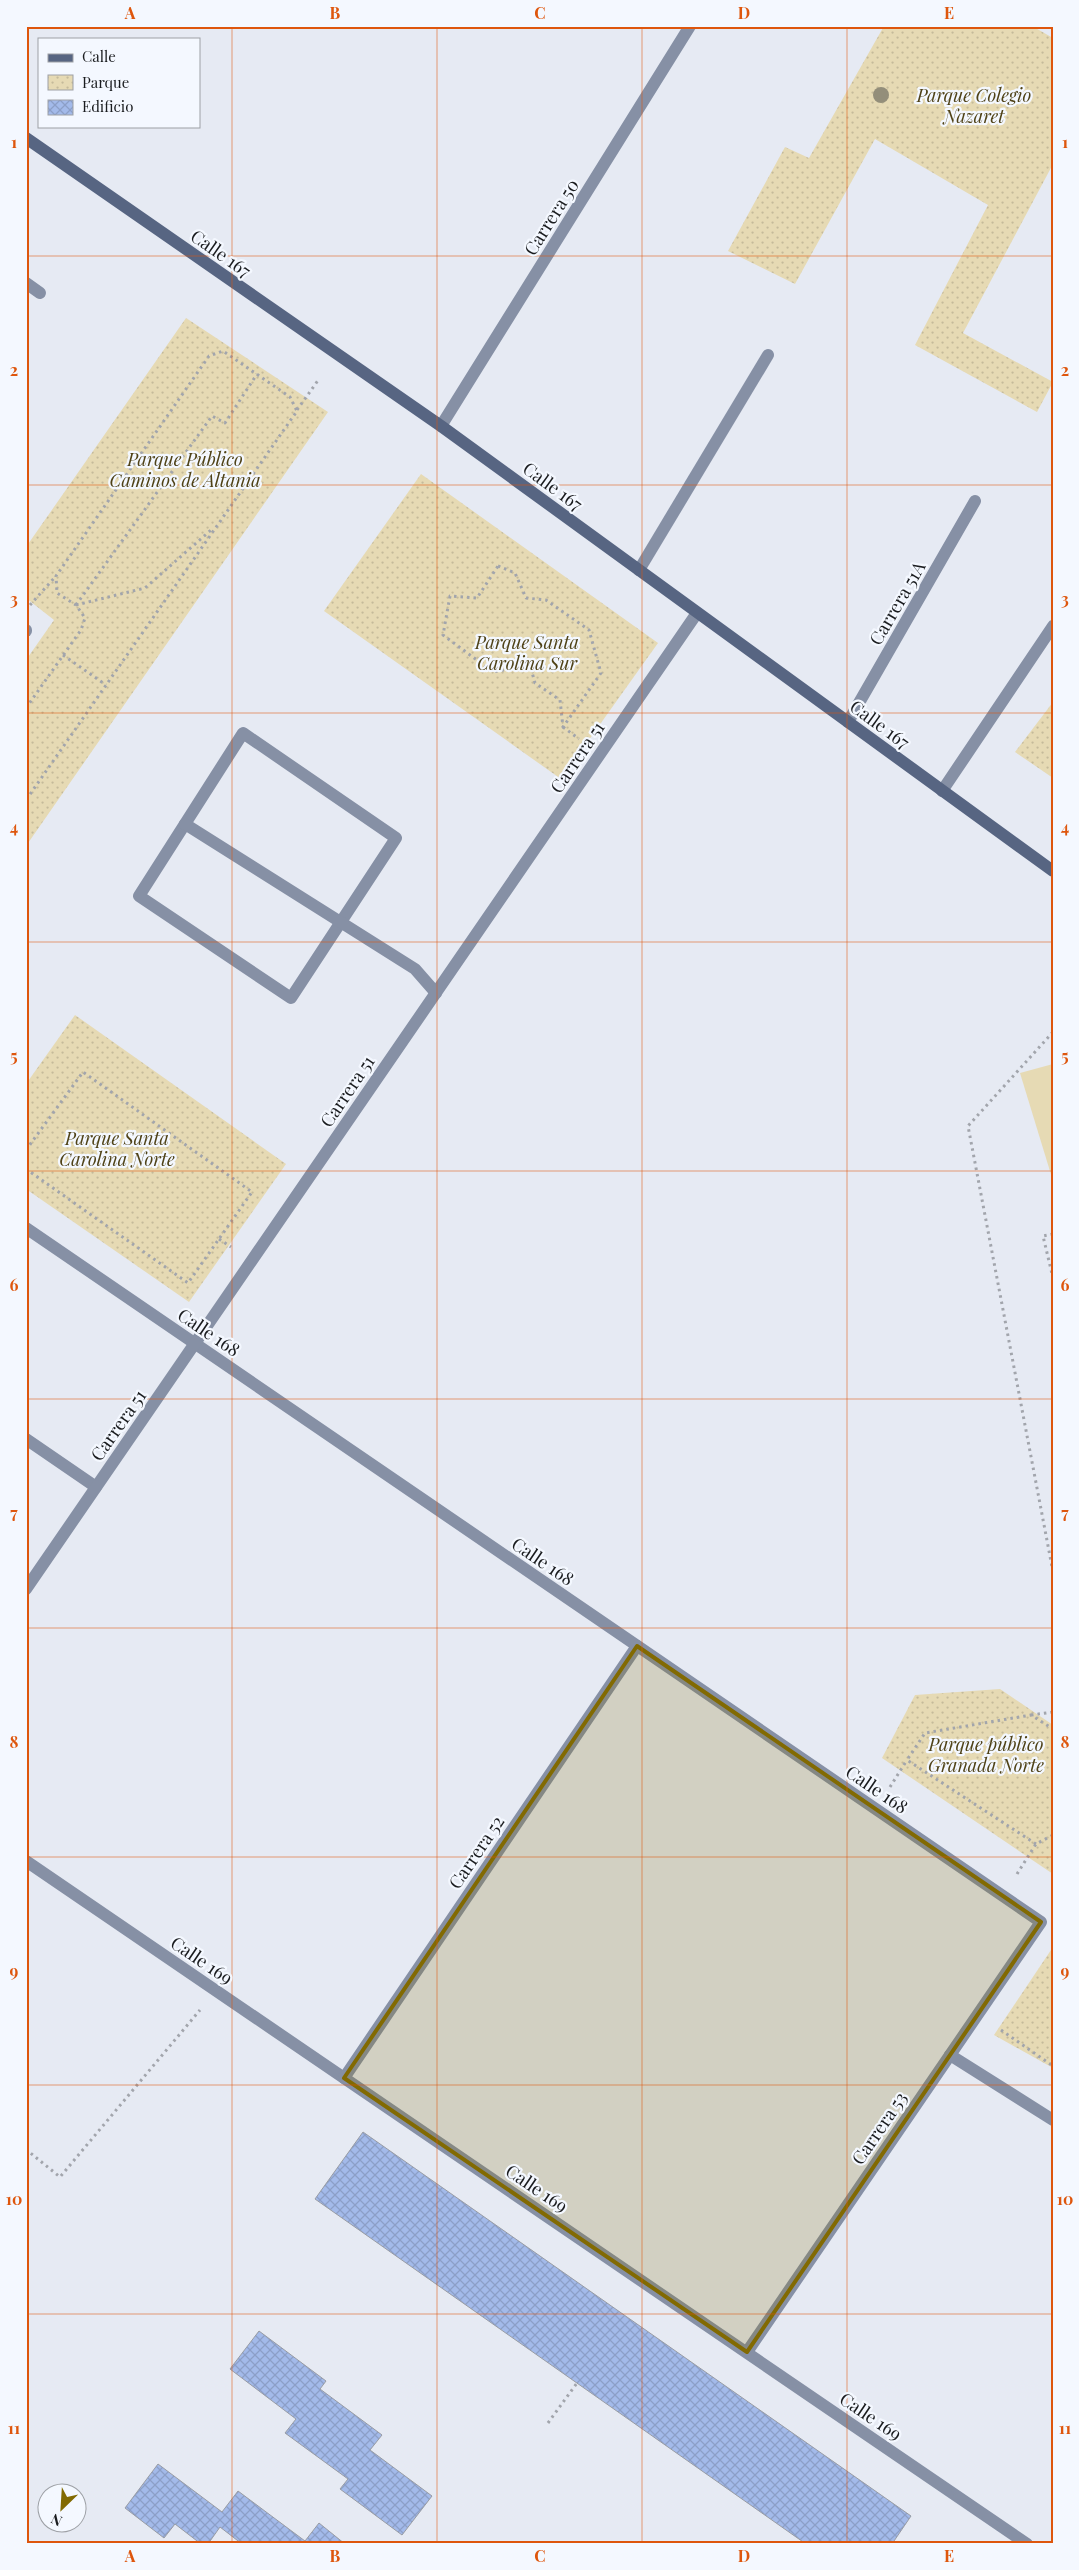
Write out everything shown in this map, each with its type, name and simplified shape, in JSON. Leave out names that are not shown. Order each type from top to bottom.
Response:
[{"type":"street","name":"Carrera 50","points":[[441,426],[690,26]]},
{"type":"street","name":"Calle 167","points":[[26,138],[441,426],[1053,871]]},
{"type":"street","points":[[26,283],[40,293]]},
{"type":"street","points":[[639,570],[768,355]]},
{"type":"street","name":"Carrera 51A","points":[[848,722],[975,501]]},
{"type":"street","name":"Carrera 51","points":[[26,1589],[697,613]]},
{"type":"street","points":[[942,791],[1053,626]]},
{"type":"street","points":[[243,733],[396,838],[291,998],[139,896],[185,824],[243,733]]},
{"type":"street","points":[[185,824],[415,969],[436,993]]},
{"type":"street","name":"Calle 168","points":[[26,1228],[1040,1922]]},
{"type":"street","points":[[26,1439],[96,1487]]},
{"type":"street","name":"Carrera 52","points":[[344,2078],[637,1646]]},
{"type":"street","name":"Calle 169","points":[[26,1861],[1027,2544]]},
{"type":"street","name":"Carrera 53","points":[[747,2352],[1040,1922]]},
{"type":"street","points":[[950,2054],[1053,2120]]},
{"type":"path","points":[[26,610],[56,576],[209,356],[223,351],[290,397],[297,411]]},
{"type":"path","points":[[76,605],[212,416],[225,423],[257,374]]},
{"type":"path","points":[[26,800],[319,379]]},
{"type":"path","points":[[76,605],[145,588],[215,527]]},
{"type":"path","points":[[498,566],[515,573],[526,598],[546,600],[589,630],[601,673],[563,727],[560,700],[535,683],[530,664],[493,672],[443,635],[450,596],[477,598],[498,566]]},
{"type":"path","points":[[26,708],[82,630],[85,618],[76,605],[57,593],[56,576]]},
{"type":"path","points":[[63,655],[106,685]]},
{"type":"path","points":[[1053,1032],[968,1126],[1053,1572]]},
{"type":"path","points":[[26,1150],[83,1072],[252,1192],[188,1283],[26,1169]]},
{"type":"path","points":[[1053,1234],[1043,1236],[1053,1278]]},
{"type":"path","points":[[1036,1844],[907,1760],[925,1733],[1053,1712]]},
{"type":"path","points":[[1032,1715],[1053,1729]]},
{"type":"path","points":[[1002,1896],[1036,1844],[1053,1835]]},
{"type":"path","points":[[26,2153],[28,2151],[60,2177],[216,1990]]},
{"type":"path","points":[[1006,2024],[1000,2031],[1053,2066]]},
{"type":"path","points":[[548,2423],[577,2383]]},
{"type":"highlighted area","points":[[637,1646],[1041,1922],[747,2352],[344,2078]]},
{"type":"green space","name":"Parque Colegio Nazaret","points":[[884,26],[1032,26],[1053,38],[1053,164],[963,333],[1053,382],[1037,412],[915,345],[988,205],[875,139],[795,284],[728,251],[785,147],[809,158]]},
{"type":"green space","name":"Parque Público Caminos de Altania","points":[[186,318],[328,412],[26,846],[26,660],[54,620],[26,598],[26,547]]},
{"type":"green space","name":"Parque Santa Carolina Sur","points":[[421,474],[658,643],[561,779],[324,611]]},
{"type":"green space","points":[[1053,702],[1053,778],[1015,752]]},
{"type":"green space","name":"Parque Santa Carolina Norte","points":[[75,1015],[286,1164],[189,1302],[26,1189],[26,1084]]},
{"type":"green space","points":[[1053,1064],[1053,1181],[1020,1073]]},
{"type":"green space","name":"Parque público Granada Norte","points":[[1000,1689],[1053,1725],[1053,1874],[882,1758],[915,1695]]},
{"type":"green space","points":[[1053,1947],[1053,2068],[994,2035]]},
{"type":"building","points":[[363,2132],[911,2516],[892,2544],[806,2544],[315,2199]]},
{"type":"building","points":[[259,2331],[326,2381],[320,2389],[382,2435],[370,2450],[432,2496],[402,2535],[340,2489],[348,2479],[285,2433],[296,2419],[230,2369]]},
{"type":"building","points":[[158,2464],[222,2512],[238,2491],[305,2541],[319,2523],[345,2544],[242,2544],[220,2527],[208,2544],[201,2544],[175,2524],[164,2538],[125,2508]]}]
